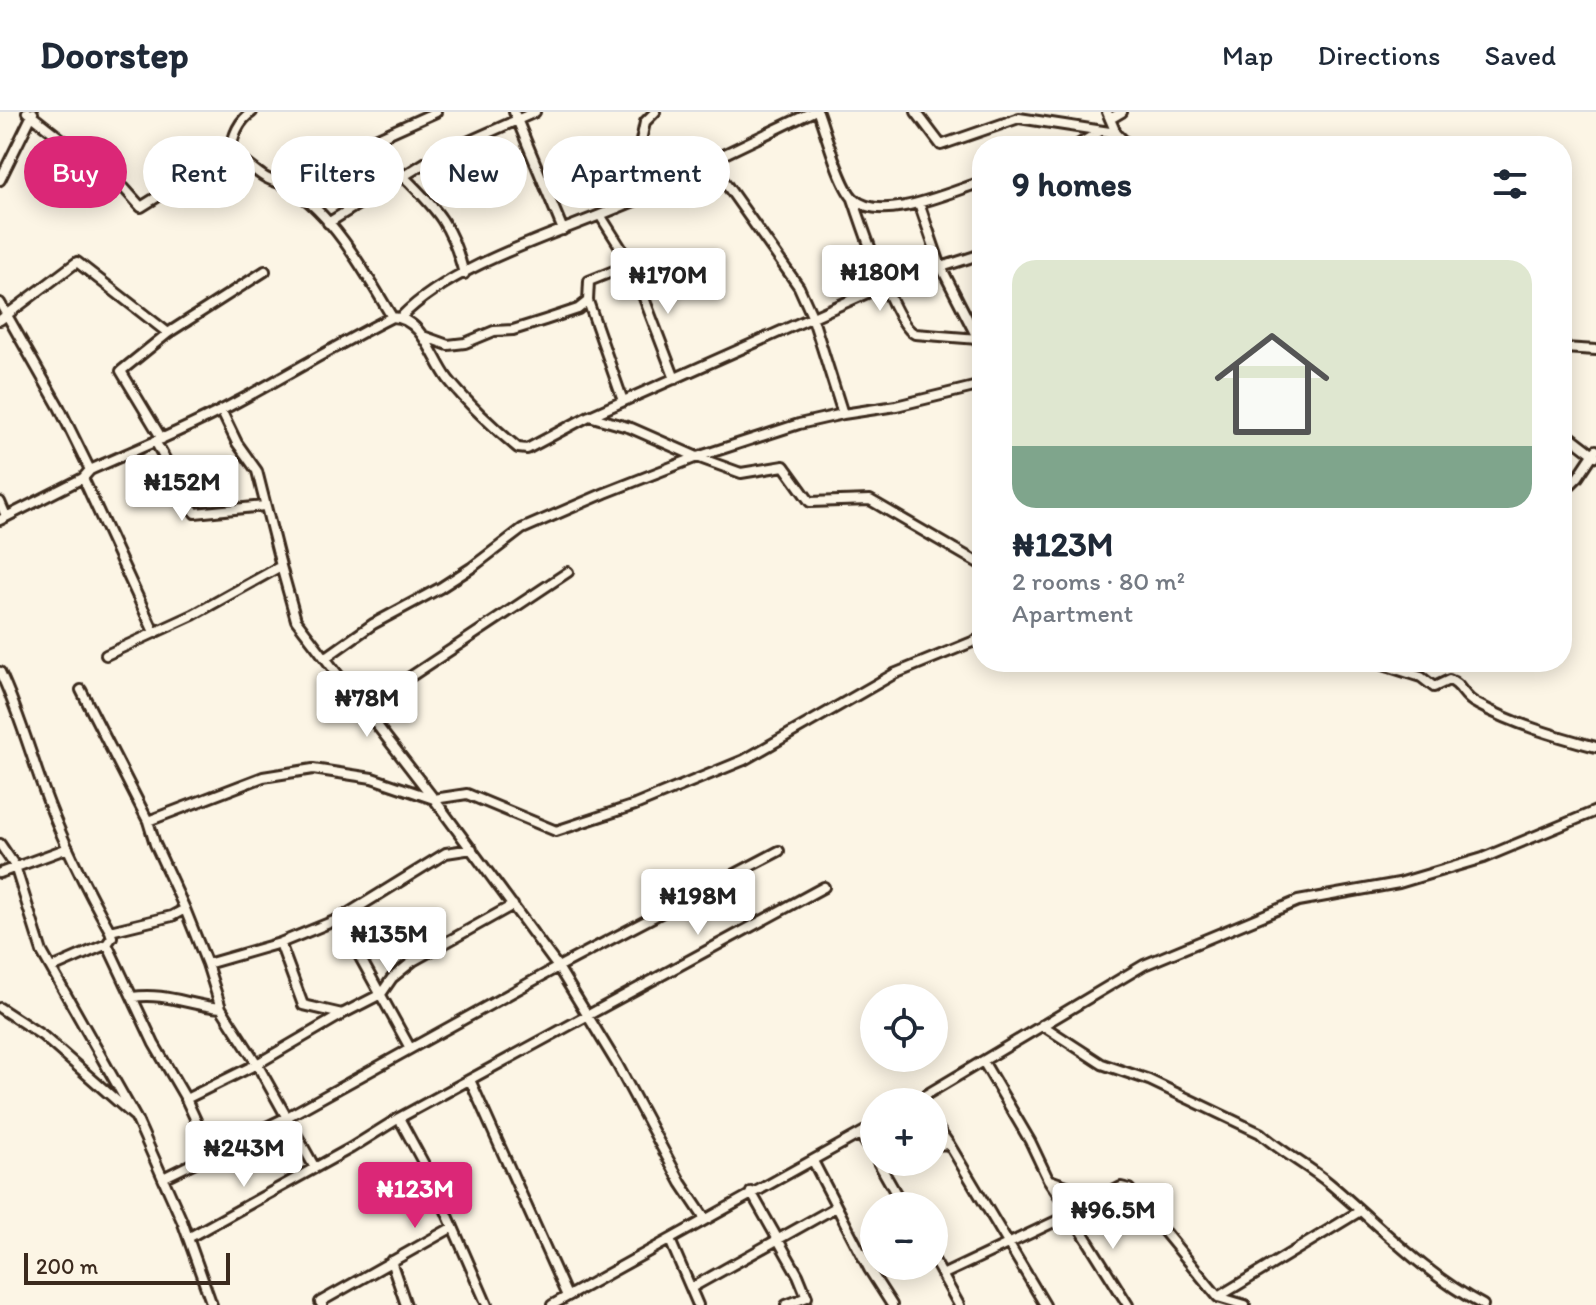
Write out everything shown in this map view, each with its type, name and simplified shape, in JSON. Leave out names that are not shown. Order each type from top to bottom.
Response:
[{"type":"street","points":[[234,112],[243,118]]},
{"type":"street","points":[[234,136],[243,118],[252,112]]},
{"type":"street","points":[[382,136],[436,112]]},
{"type":"street","points":[[404,175],[516,116],[535,112]]},
{"type":"street","points":[[642,136],[645,122],[655,112]]},
{"type":"street","points":[[730,151],[812,112]]},
{"type":"street","points":[[818,112],[885,285],[909,331],[972,342]]},
{"type":"street","points":[[916,112],[939,144],[945,146],[976,131],[1036,116],[1116,133]]},
{"type":"street","points":[[1119,136],[1109,116],[1122,112]]},
{"type":"street","points":[[0,180],[31,113],[143,206]]},
{"type":"street","points":[[516,116],[563,230]]},
{"type":"street","points":[[1092,136],[1100,131]]},
{"type":"street","points":[[404,177],[449,229],[456,241],[464,274]]},
{"type":"street","points":[[853,199],[894,208],[972,185]]},
{"type":"street","points":[[730,190],[799,287],[812,316],[843,414]]},
{"type":"street","points":[[919,203],[941,267],[972,327]]},
{"type":"street","points":[[312,208],[357,258],[396,317],[423,336],[448,345],[545,320],[578,309],[588,301]]},
{"type":"street","points":[[328,223],[352,208]]},
{"type":"street","points":[[0,502],[3,518],[83,478],[90,470],[221,410],[335,345],[396,317],[464,274],[523,245],[618,208]]},
{"type":"street","points":[[600,215],[631,264],[675,379]]},
{"type":"street","points":[[423,336],[447,378],[518,448],[527,449],[589,416],[812,316],[885,285],[972,257]]},
{"type":"street","points":[[4,318],[77,262],[168,333]]},
{"type":"street","points":[[623,401],[588,301],[589,281],[631,264]]},
{"type":"street","points":[[264,506],[195,513],[121,371],[168,333],[265,271]]},
{"type":"street","points":[[0,303],[4,318],[59,407],[90,470]]},
{"type":"street","points":[[1572,348],[1596,350]]},
{"type":"street","points":[[325,658],[373,624],[471,568],[522,529],[697,457],[774,431],[972,387]]},
{"type":"street","points":[[221,410],[237,443],[257,471],[296,620],[472,849],[533,937],[558,967],[681,1183],[705,1219]]},
{"type":"street","points":[[589,416],[631,428],[741,473],[784,466],[810,502],[870,500],[972,559]]},
{"type":"street","points":[[1572,437],[1595,453],[1572,483]]},
{"type":"street","points":[[83,478],[154,632]]},
{"type":"street","points":[[106,655],[193,615],[281,566]]},
{"type":"street","points":[[360,704],[404,681],[568,572]]},
{"type":"street","points":[[148,821],[263,777],[313,769],[372,778],[434,799],[467,794],[556,831],[635,805],[744,760],[894,674],[972,642]]},
{"type":"street","points":[[0,672],[68,848],[112,937],[107,944],[52,968]]},
{"type":"street","points":[[1405,672],[1421,677],[1434,687],[1449,680],[1456,682],[1466,698],[1484,708],[1544,732],[1596,747]]},
{"type":"street","points":[[81,690],[148,821],[207,964],[221,1008],[257,1064],[315,1168]]},
{"type":"street","points":[[938,1088],[1144,965],[1298,901],[1399,883],[1483,858],[1596,811]]},
{"type":"street","points":[[0,844],[15,866],[42,952],[137,1120],[188,1238],[212,1305]]},
{"type":"street","points":[[0,873],[68,848]]},
{"type":"street","points":[[207,964],[280,943],[339,919],[446,853],[472,849]]},
{"type":"street","points":[[163,1178],[287,1117],[558,967],[779,851]]},
{"type":"street","points":[[188,1238],[399,1118],[824,887]]},
{"type":"street","points":[[186,1099],[257,1064],[381,994],[392,978],[413,961],[513,905]]},
{"type":"street","points":[[110,931],[172,916],[185,909]]},
{"type":"street","points":[[339,919],[410,1048]]},
{"type":"street","points":[[280,943],[303,1005],[342,1014]]},
{"type":"street","points":[[107,944],[154,1044],[186,1099],[212,1155]]},
{"type":"street","points":[[132,997],[154,994],[221,1008]]},
{"type":"street","points":[[0,1008],[43,1036],[137,1120]]},
{"type":"street","points":[[1042,1025],[1102,1064],[1149,1080],[1260,1133],[1311,1169],[1448,1284],[1483,1305]]},
{"type":"street","points":[[983,1061],[1030,1141],[1048,1179],[1128,1305]]},
{"type":"street","points":[[470,1080],[567,1296]]},
{"type":"street","points":[[399,1118],[432,1179],[487,1305]]},
{"type":"street","points":[[557,1304],[751,1192],[860,1134]]},
{"type":"street","points":[[949,1144],[1045,1305]]},
{"type":"street","points":[[813,1161],[869,1269],[892,1305]]},
{"type":"street","points":[[1048,1179],[1098,1197]]},
{"type":"street","points":[[948,1272],[1121,1187],[1129,1189],[1218,1297],[1245,1305]]},
{"type":"street","points":[[751,1192],[798,1275],[809,1301],[786,1305]]},
{"type":"street","points":[[691,1288],[836,1207]]},
{"type":"street","points":[[1218,1297],[1360,1211]]},
{"type":"street","points":[[319,1304],[453,1227]]},
{"type":"street","points":[[670,1240],[698,1305]]},
{"type":"street","points":[[391,1261],[406,1305]]},
{"type":"street","points":[[945,1280],[959,1305]]}]
